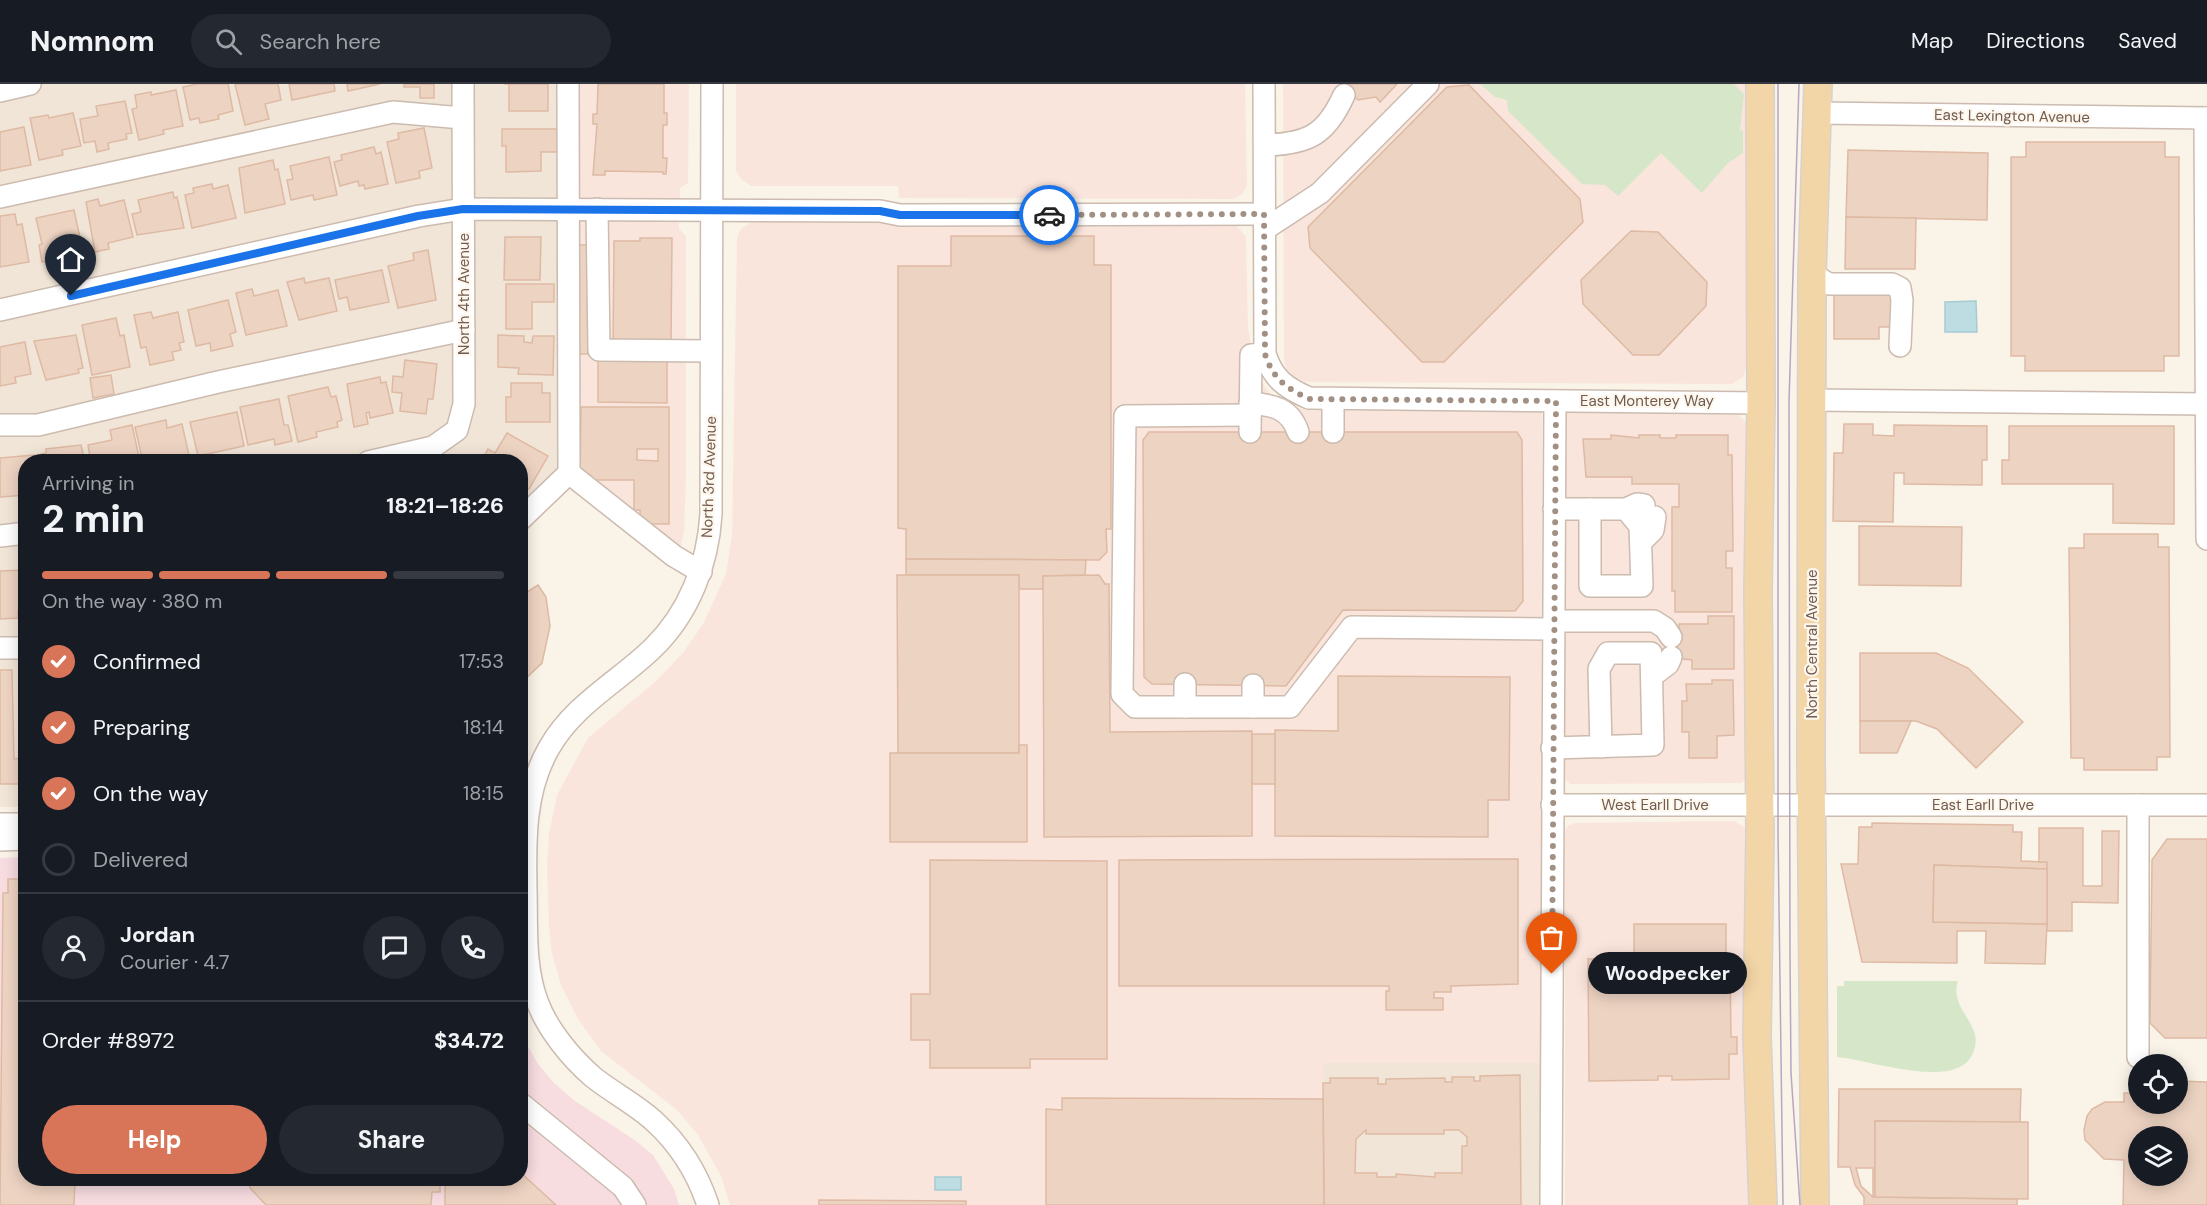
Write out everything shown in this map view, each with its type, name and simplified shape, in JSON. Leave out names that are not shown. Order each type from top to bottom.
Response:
[{"type":"main road","points":[[1760,84],[1761,403],[1758,582],[1757,1037],[1762,1193],[1775,1205]]},
{"type":"main road","name":"North Central Avenue","points":[[1815,1205],[1812,274],[1818,84]]},
{"type":"street","points":[[0,91],[30,84]]},
{"type":"street","name":"North 4th Avenue","points":[[403,454],[434,447],[457,430],[464,404],[463,84]]},
{"type":"street","points":[[528,512],[569,473],[568,84]]},
{"type":"street","name":"North 3rd Avenue","points":[[528,814],[531,765],[597,691],[652,649],[670,629],[684,609],[701,573],[710,535],[711,514],[712,84]]},
{"type":"street","points":[[1250,417],[1251,355],[1265,354],[1264,84]]},
{"type":"street","points":[[0,310],[418,216],[463,209],[880,211],[900,215],[1264,221],[1320,193],[1428,84]]},
{"type":"street","points":[[1265,146],[1285,145],[1317,135],[1330,121],[1344,95]]},
{"type":"street","points":[[0,197],[393,112],[462,118]]},
{"type":"street","name":"East Lexington Avenue","points":[[1818,113],[2206,118]]},
{"type":"street","points":[[2206,118],[2207,538]]},
{"type":"street","points":[[597,209],[598,350],[711,351]]},
{"type":"street","points":[[1812,274],[1829,284],[1892,284],[1900,288],[1902,300],[1900,346]]},
{"type":"street","points":[[0,425],[38,425],[218,382],[464,330]]},
{"type":"street","name":"East Monterey Way","points":[[1265,354],[1270,370],[1283,387],[1309,399],[1761,403]]},
{"type":"street","points":[[1333,399],[1333,432]]},
{"type":"street","points":[[1812,400],[2206,404]]},
{"type":"street","points":[[1551,1205],[1552,748],[1556,401]]},
{"type":"street","points":[[1298,432],[1289,415],[1280,408],[1250,417],[1210,424],[1125,416],[1122,694],[1135,706],[1290,706],[1352,627],[1553,625],[1654,621],[1665,628],[1671,647],[1668,664],[1652,676]]},
{"type":"street","points":[[569,473],[674,556],[701,573]]},
{"type":"street","points":[[1554,509],[1642,510]]},
{"type":"street","points":[[1590,509],[1590,586],[1642,586],[1640,526],[1642,510]]},
{"type":"street","points":[[1642,510],[1653,530],[1642,541]]},
{"type":"street","points":[[0,536],[18,534]]},
{"type":"street","points":[[0,648],[18,648]]},
{"type":"street","points":[[1552,748],[1601,747],[1653,745],[1652,653],[1608,653],[1599,669],[1601,747]]},
{"type":"street","points":[[1185,684],[1185,706]]},
{"type":"street","points":[[1253,685],[1253,706]]},
{"type":"street","points":[[2138,804],[2138,1054]]},
{"type":"street","name":"East Earll Drive","points":[[1759,805],[2207,804]]},
{"type":"street","name":"West Earll Drive","points":[[1552,805],[1759,805]]},
{"type":"street","points":[[0,824],[18,824]]},
{"type":"street","points":[[0,840],[18,839]]},
{"type":"street","name":"North 3rd Avenue","points":[[528,953],[537,1002],[545,1020],[592,1076],[654,1121],[682,1151],[699,1178],[708,1205]]},
{"type":"street","points":[[528,1110],[623,1187],[635,1205]]},
{"type":"shaded area","points":[[0,84],[563,84],[561,474],[528,501],[528,454],[18,454],[18,807],[0,807]]},
{"type":"shaded area","points":[[576,84],[689,84],[688,183],[680,188],[679,229],[686,236],[686,476],[684,532],[679,554],[576,478]]},
{"type":"shaded area","points":[[736,84],[1245,84],[1247,186],[1242,194],[1234,199],[899,198],[898,186],[751,186],[741,179],[736,171]]},
{"type":"shaded area","points":[[1283,84],[1749,84],[1747,365],[1743,377],[1732,384],[1306,382],[1296,378],[1287,370],[1284,360]]},
{"type":"shaded area","points":[[754,221],[1235,224],[1246,237],[1248,329],[1257,373],[1274,398],[1305,410],[1542,412],[1541,1063],[1323,1063],[1324,1205],[730,1205],[721,1176],[698,1135],[677,1110],[601,1051],[578,1019],[561,985],[552,954],[547,867],[549,834],[557,795],[588,738],[655,682],[683,653],[703,624],[726,574],[732,535],[737,238],[741,229]]},
{"type":"shaded area","points":[[1561,412],[1738,415],[1749,425],[1746,779],[1741,783],[1570,784],[1564,778]]},
{"type":"shaded area","points":[[1734,821],[1747,829],[1755,1205],[1565,1205],[1565,831],[1568,826],[1575,823]]},
{"type":"shaded area","points":[[18,857],[18,1186],[528,1186],[528,1046],[538,1064],[554,1083],[575,1101],[636,1141],[653,1155],[674,1189],[679,1205],[0,1205],[0,858]]},
{"type":"shaded area","points":[[1323,1062],[1541,1063],[1541,1205],[1324,1205]]},
{"type":"green space","points":[[1480,84],[1734,84],[1744,94],[1740,130],[1743,131],[1743,153],[1727,164],[1702,193],[1661,153],[1618,196],[1605,185],[1582,184],[1508,111],[1507,100],[1495,97]]},
{"type":"green space","points":[[1844,981],[1958,981],[1956,988],[1958,1002],[1976,1037],[1972,1055],[1963,1066],[1948,1071],[1930,1072],[1837,1057],[1837,986],[1844,986]]},
{"type":"water","points":[[1976,301],[1977,332],[1945,332],[1945,302]]},
{"type":"water","points":[[935,1177],[961,1177],[961,1190],[935,1190]]},
{"type":"building","points":[[197,84],[228,84],[233,111],[218,115],[219,119],[200,123],[199,118],[190,120],[183,87]]},
{"type":"building","points":[[235,84],[278,84],[281,100],[265,104],[269,119],[245,125]]},
{"type":"building","points":[[289,84],[334,84],[335,91],[292,100]]},
{"type":"building","points":[[347,84],[380,84],[348,91]]},
{"type":"building","points":[[404,84],[434,84],[434,98],[420,98],[420,87],[404,87]]},
{"type":"building","points":[[509,84],[548,84],[548,111],[509,111]]},
{"type":"building","points":[[598,84],[664,84],[664,113],[667,113],[667,125],[663,125],[663,158],[667,158],[666,174],[663,172],[605,171],[605,175],[593,175],[597,124],[593,124],[593,114],[597,114]]},
{"type":"building","points":[[1341,84],[1397,84],[1380,102],[1376,97],[1358,100]]},
{"type":"building","points":[[1469,85],[1580,199],[1583,222],[1444,362],[1422,362],[1310,248],[1308,227],[1447,87]]},
{"type":"building","points":[[176,90],[183,126],[163,130],[164,134],[139,140],[132,109],[137,108],[135,95],[151,92],[151,95]]},
{"type":"building","points":[[125,101],[132,133],[126,134],[127,139],[108,143],[109,149],[97,152],[95,141],[84,143],[80,119],[98,116],[96,106]]},
{"type":"building","points":[[73,113],[81,146],[62,150],[63,155],[39,160],[30,118],[48,115],[49,118]]},
{"type":"building","points":[[24,127],[31,165],[0,171],[0,132]]},
{"type":"building","points":[[424,128],[432,168],[419,171],[420,178],[396,183],[387,142],[399,139],[398,133]]},
{"type":"building","points":[[502,129],[559,129],[559,152],[541,152],[541,171],[506,172],[506,146],[502,146]]},
{"type":"building","points":[[2026,142],[2165,142],[2165,157],[2179,157],[2179,356],[2164,356],[2164,371],[2025,371],[2025,356],[2011,356],[2011,157],[2026,157]]},
{"type":"building","points":[[374,147],[376,154],[381,152],[388,184],[365,189],[364,185],[359,186],[358,181],[340,186],[334,162],[342,160],[341,155]]},
{"type":"building","points":[[1848,150],[1988,153],[1987,220],[1846,217]]},
{"type":"building","points":[[329,157],[337,195],[314,200],[313,195],[291,200],[287,180],[293,179],[290,166]]},
{"type":"building","points":[[273,160],[275,170],[278,169],[285,204],[245,213],[239,168]]},
{"type":"building","points":[[212,184],[213,189],[228,185],[236,218],[192,228],[185,195],[194,193],[193,188]]},
{"type":"building","points":[[173,192],[174,198],[177,197],[184,228],[137,235],[132,214],[141,212],[138,200]]},
{"type":"building","points":[[98,199],[100,206],[124,200],[133,237],[108,243],[109,249],[95,252],[86,202]]},
{"type":"building","points":[[74,210],[82,247],[56,253],[57,259],[42,262],[39,245],[42,244],[36,218]]},
{"type":"building","points":[[15,214],[17,225],[22,224],[29,262],[0,267],[0,216]]},
{"type":"building","points":[[1846,217],[1916,218],[1915,269],[1845,269]]},
{"type":"building","points":[[1631,231],[1658,232],[1707,282],[1706,306],[1659,355],[1633,355],[1583,304],[1581,280]]},
{"type":"building","points":[[951,236],[1094,236],[1094,265],[1111,265],[1111,529],[1106,529],[1107,552],[1099,560],[906,559],[906,529],[898,528],[898,266],[951,266]]},
{"type":"building","points":[[505,237],[541,237],[540,280],[504,280]]},
{"type":"building","points":[[640,238],[672,238],[671,347],[613,347],[614,241],[640,241]]},
{"type":"building","points":[[579,245],[596,245],[596,354],[579,354]]},
{"type":"building","points":[[428,250],[436,300],[398,308],[388,266],[414,260],[413,253]]},
{"type":"building","points":[[382,270],[389,302],[350,310],[347,297],[339,299],[335,280]]},
{"type":"building","points":[[304,278],[305,283],[329,278],[337,311],[299,320],[287,282]]},
{"type":"building","points":[[506,284],[554,284],[554,302],[532,302],[532,329],[506,329]]},
{"type":"building","points":[[252,289],[254,296],[278,290],[287,326],[246,335],[236,293]]},
{"type":"building","points":[[1834,290],[1896,290],[1896,327],[1879,327],[1879,339],[1834,339]]},
{"type":"building","points":[[228,300],[236,332],[230,334],[233,346],[211,351],[210,343],[196,346],[188,310]]},
{"type":"building","points":[[151,312],[153,318],[178,312],[184,342],[179,343],[181,350],[172,352],[174,360],[150,365],[146,347],[141,348],[134,315]]},
{"type":"building","points":[[116,318],[120,336],[124,335],[130,367],[92,375],[82,325]]},
{"type":"building","points":[[76,335],[83,368],[78,369],[79,373],[46,380],[34,341]]},
{"type":"building","points":[[498,335],[524,336],[524,342],[532,343],[533,336],[554,336],[553,375],[518,374],[519,368],[498,367]]},
{"type":"building","points":[[25,342],[31,374],[15,377],[16,383],[0,386],[0,347]]},
{"type":"building","points":[[598,359],[667,359],[667,403],[598,402]]},
{"type":"building","points":[[405,360],[437,364],[433,399],[428,399],[426,414],[400,411],[402,393],[392,392],[393,376],[403,377]]},
{"type":"building","points":[[111,375],[114,394],[93,398],[90,378]]},
{"type":"building","points":[[380,377],[381,383],[386,382],[393,413],[370,418],[369,412],[366,413],[368,424],[354,427],[347,384]]},
{"type":"building","points":[[511,383],[542,383],[542,393],[550,393],[550,422],[506,422],[506,397],[511,397]]},
{"type":"building","points":[[328,387],[331,397],[336,396],[342,420],[337,422],[338,427],[316,432],[317,437],[298,442],[288,396]]},
{"type":"building","points":[[279,399],[284,425],[288,425],[292,441],[275,445],[274,439],[248,445],[240,407]]},
{"type":"building","points":[[581,407],[669,407],[669,524],[646,524],[646,520],[640,520],[640,510],[634,510],[634,480],[580,480]],"holes":[[[637,449],[658,449],[658,461],[637,460]]]},
{"type":"building","points":[[237,412],[244,446],[198,454],[190,422]]},
{"type":"building","points":[[166,420],[167,428],[182,424],[189,454],[141,454],[135,427]]},
{"type":"building","points":[[1844,424],[1873,424],[1873,435],[1894,436],[1894,425],[1987,426],[1987,460],[1982,460],[1982,485],[1904,484],[1904,473],[1894,473],[1893,522],[1833,521],[1834,453],[1843,453]]},
{"type":"building","points":[[132,425],[138,454],[90,454],[88,445],[112,440],[110,430]]},
{"type":"building","points":[[2009,426],[2174,426],[2174,524],[2113,523],[2113,484],[2002,484],[2002,460],[2009,460]]},
{"type":"building","points":[[1149,432],[1517,432],[1522,440],[1523,601],[1515,611],[1343,610],[1286,686],[1152,684],[1144,677],[1143,440]]},
{"type":"building","points":[[507,433],[548,456],[529,489],[528,454],[485,454],[488,449],[495,453]]},
{"type":"building","points":[[1611,435],[1639,438],[1639,435],[1660,435],[1660,438],[1676,438],[1676,435],[1728,435],[1728,455],[1732,455],[1733,551],[1726,551],[1726,568],[1732,568],[1732,612],[1675,612],[1675,591],[1672,591],[1672,507],[1679,507],[1679,484],[1632,484],[1632,477],[1586,477],[1583,439],[1611,439]]},
{"type":"building","points":[[81,445],[83,454],[42,454],[46,453],[46,449]]},
{"type":"building","points":[[18,456],[18,496],[0,497],[0,458]]},
{"type":"building","points":[[1859,526],[1962,527],[1961,586],[1859,585]]},
{"type":"building","points":[[2084,534],[2158,534],[2158,547],[2169,547],[2170,757],[2157,757],[2157,770],[2084,770],[2084,758],[2071,758],[2069,548],[2084,548]]},
{"type":"building","points":[[906,559],[1086,560],[1085,575],[1043,576],[1043,589],[1019,589],[1019,575],[906,575]]},
{"type":"building","points":[[18,570],[18,618],[0,619],[0,571]]},
{"type":"building","points":[[897,575],[1019,575],[1019,753],[898,753]]},
{"type":"building","points":[[1099,575],[1105,584],[1109,584],[1110,732],[1252,731],[1252,836],[1044,837],[1043,576]]},
{"type":"building","points":[[538,585],[546,597],[550,626],[542,663],[528,676],[528,591]]},
{"type":"building","points":[[1708,616],[1734,616],[1734,669],[1692,669],[1692,660],[1666,657],[1666,637],[1680,637],[1679,624],[1708,624]]},
{"type":"building","points":[[1860,653],[1936,653],[1968,668],[2023,722],[1976,768],[1937,729],[1916,721],[1860,721]]},
{"type":"building","points":[[0,670],[12,670],[14,759],[18,758],[18,784],[0,784]]},
{"type":"building","points":[[1338,676],[1510,677],[1509,800],[1488,800],[1488,837],[1275,836],[1275,730],[1338,731]]},
{"type":"building","points":[[1712,680],[1733,680],[1734,735],[1717,736],[1717,758],[1689,758],[1689,732],[1682,732],[1682,701],[1687,701],[1686,684],[1712,684]]},
{"type":"building","points":[[1860,721],[1911,721],[1897,753],[1860,753]]},
{"type":"building","points":[[1252,734],[1275,734],[1275,784],[1252,784]]},
{"type":"building","points":[[1019,745],[1027,745],[1027,842],[890,842],[890,753],[1019,753]]},
{"type":"building","points":[[1872,823],[2013,825],[2013,832],[2022,832],[2021,861],[2047,862],[2047,869],[1934,865],[1933,922],[2047,924],[2045,964],[1985,963],[1986,931],[1957,931],[1957,963],[1862,962],[1841,864],[1858,864],[1859,827],[1872,827]]},
{"type":"building","points":[[2039,828],[2083,828],[2083,886],[2102,886],[2102,831],[2119,831],[2118,903],[2072,902],[2072,931],[2047,931],[2047,862],[2039,862]]},
{"type":"building","points":[[2167,839],[2207,839],[2207,1038],[2165,1038],[2150,1023],[2152,860]]},
{"type":"building","points":[[1518,859],[1518,984],[1451,986],[1451,992],[1434,992],[1434,998],[1443,998],[1443,1010],[1386,1010],[1386,991],[1389,991],[1389,986],[1119,986],[1119,860]]},
{"type":"building","points":[[930,860],[1107,861],[1107,1059],[1030,1059],[1030,1068],[930,1068],[930,1040],[911,1040],[911,994],[930,994]]},
{"type":"building","points":[[1934,865],[2047,869],[2047,924],[1933,922]]},
{"type":"building","points":[[8,879],[18,879],[18,1186],[75,1186],[74,1205],[0,1205],[3,893],[8,893]]},
{"type":"building","points":[[1634,924],[1726,924],[1726,961],[1659,961],[1655,958],[1634,958]]},
{"type":"building","points":[[1655,958],[1659,961],[1730,961],[1731,1037],[1737,1037],[1737,1054],[1729,1054],[1729,1079],[1672,1080],[1672,1076],[1658,1076],[1658,1080],[1589,1081],[1588,959]]},
{"type":"building","points":[[1520,1075],[1521,1205],[1324,1205],[1323,1083],[1330,1083],[1330,1078],[1378,1078],[1378,1084],[1386,1084],[1386,1079],[1445,1078],[1445,1082],[1452,1082],[1452,1077],[1474,1077],[1474,1081],[1480,1081],[1480,1076]],"holes":[[[1366,1130],[1366,1134],[1444,1134],[1444,1130],[1459,1130],[1467,1137],[1467,1146],[1462,1146],[1462,1173],[1435,1173],[1435,1177],[1396,1174],[1396,1177],[1377,1177],[1377,1173],[1355,1173],[1356,1139]]]},
{"type":"building","points":[[2188,1081],[2207,1082],[2207,1205],[2123,1205],[2124,1160],[2104,1159],[2085,1140],[2084,1130],[2087,1116],[2092,1109],[2105,1102],[2124,1102],[2124,1093],[2128,1093],[2128,1114],[2188,1114]]},
{"type":"building","points":[[1839,1089],[2021,1089],[2020,1122],[1875,1121],[1875,1197],[2017,1199],[2017,1205],[1864,1205],[1864,1197],[1855,1185],[1850,1167],[1838,1167]],"holes":[[[1856,1168],[1873,1168],[1873,1197],[1861,1186]]]},
{"type":"building","points":[[1062,1098],[1323,1099],[1324,1205],[1046,1205],[1046,1109],[1062,1110]]},
{"type":"building","points":[[1875,1121],[2028,1122],[2028,1199],[1875,1197]]},
{"type":"building","points":[[528,1179],[556,1205],[445,1205],[445,1186],[528,1186]]},
{"type":"building","points":[[250,1186],[440,1186],[440,1192],[432,1192],[431,1205],[266,1205]]},
{"type":"building","points":[[819,1200],[966,1201],[966,1205],[819,1205]]},
{"type":"tram line","points":[[1778,84],[1778,832],[1783,1205]]},
{"type":"tram line","points":[[1799,84],[1789,401],[1791,1073],[1800,1205]]},
{"type":"way so far","points":[[1049,215],[1210,212],[1264,214],[1265,354],[1270,370],[1283,387],[1309,399],[1556,401],[1552,974]]},
{"type":"place","name":"Woodpecker","points":[[1552,974]]},
{"type":"route","points":[[71,296],[418,216],[463,209],[728,209],[880,211],[900,215],[1049,215]]}]
